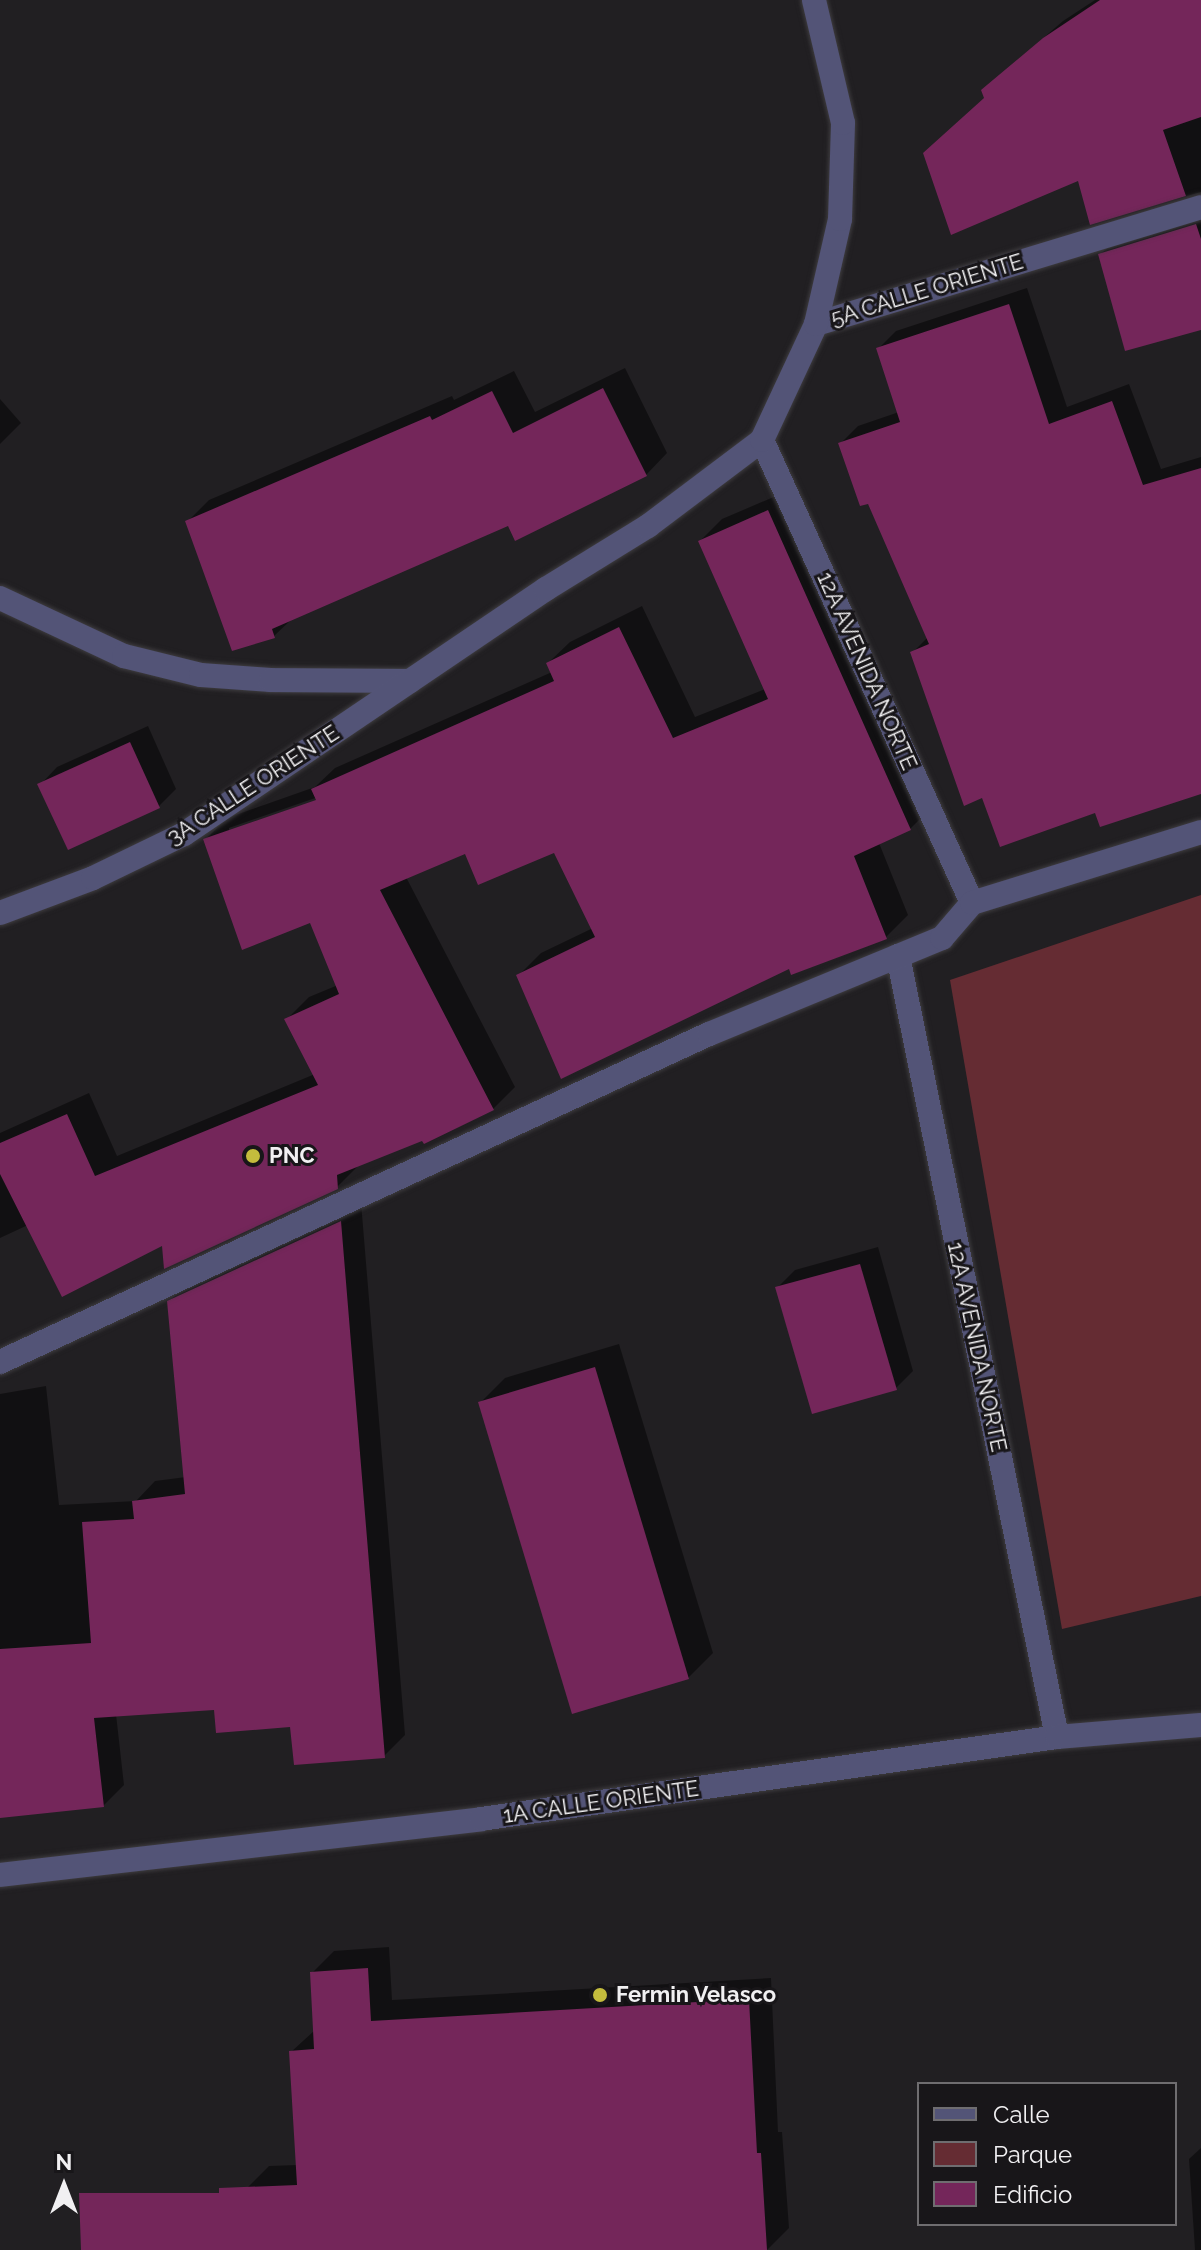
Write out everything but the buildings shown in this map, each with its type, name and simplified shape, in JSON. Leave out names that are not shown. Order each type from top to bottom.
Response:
[{"type":"street","points":[[814,0],[843,123],[840,219],[816,324]]},
{"type":"street","name":"5A CALLE ORIENTE","points":[[410,681],[546,589],[648,526],[762,440],[816,324],[1201,207]]},
{"type":"street","name":"12A AVENIDA NORTE","points":[[762,440],[972,903]]},
{"type":"street","points":[[0,598],[124,656],[201,675],[271,680],[410,681]]},
{"type":"street","name":"3A CALLE ORIENTE","points":[[0,913],[93,878],[184,834],[410,681]]},
{"type":"street","points":[[0,1362],[709,1034],[942,938],[972,903],[1201,832]]},
{"type":"street","name":"12A AVENIDA NORTE","points":[[898,956],[1057,1737]]},
{"type":"street","name":"1A CALLE ORIENTE","points":[[0,1875],[481,1819],[1057,1737],[1201,1725]]},
{"type":"green space","points":[[1201,895],[1201,1596],[1062,1629],[950,980]]},
{"type":"place","name":"PNC","points":[[253,1156]]},
{"type":"place","name":"Fermin Velasco","points":[[600,1995]]}]
